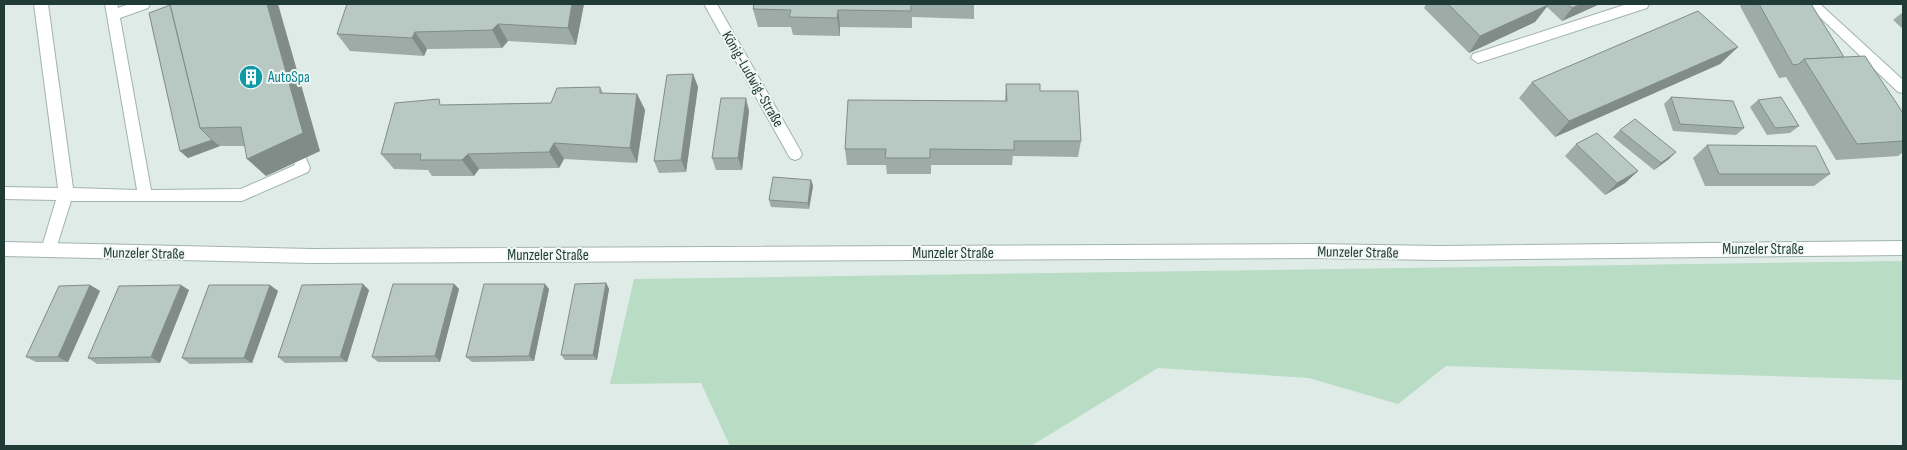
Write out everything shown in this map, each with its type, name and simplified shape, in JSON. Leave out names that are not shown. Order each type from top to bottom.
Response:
[{"type":"street","points":[[41,4],[66,193],[49,250]]},
{"type":"street","points":[[143,4],[112,9],[145,196]]},
{"type":"street","name":"König-Ludwig-Straße","points":[[710,4],[795,154]]},
{"type":"street","points":[[1478,58],[1642,4]]},
{"type":"street","points":[[1812,4],[1903,88]]},
{"type":"street","points":[[4,193],[145,196],[242,195],[303,168],[300,160]]},
{"type":"street","name":"Munzeler Straße","points":[[4,249],[312,256],[1313,251],[1440,253],[1903,248]]},
{"type":"green space","points":[[1903,261],[1903,380],[1446,366],[1398,404],[1309,378],[1158,368],[1031,446],[730,446],[701,383],[610,384],[634,279]]},
{"type":"building","name":"AutoSpa","points":[[170,4],[267,4],[303,133],[247,159],[241,127],[200,128]]},
{"type":"building","points":[[347,4],[572,4],[568,28],[498,24],[492,30],[415,32],[412,38],[337,34]]},
{"type":"building","points":[[754,4],[911,4],[911,11],[838,10],[837,18],[789,17],[791,10],[753,9]]},
{"type":"building","points":[[1448,4],[1547,4],[1548,5],[1480,36]]},
{"type":"building","points":[[1568,4],[1581,4],[1572,8]]},
{"type":"building","points":[[1759,4],[1811,4],[1844,57],[1804,59],[1799,64],[1793,65]]},
{"type":"building","points":[[170,5],[200,128],[212,140],[180,151],[149,13]]},
{"type":"building","points":[[1698,11],[1738,47],[1569,121],[1532,82]]},
{"type":"building","points":[[1865,56],[1903,113],[1903,141],[1857,144],[1804,59]]},
{"type":"building","points":[[693,74],[681,160],[654,161],[667,75]]},
{"type":"building","points":[[1006,84],[1040,84],[1040,91],[1078,91],[1081,141],[1014,141],[1014,150],[930,149],[930,158],[885,158],[886,149],[845,149],[848,100],[1007,101]]},
{"type":"building","points":[[600,87],[600,93],[637,94],[630,148],[554,143],[549,152],[468,154],[462,160],[420,160],[421,154],[381,154],[395,103],[439,99],[440,105],[551,103],[557,88]]},
{"type":"building","points":[[1671,97],[1733,101],[1744,128],[1680,124]]},
{"type":"building","points":[[1781,97],[1799,126],[1775,128],[1758,100]]},
{"type":"building","points":[[721,98],[746,98],[738,158],[712,158]]},
{"type":"building","points":[[1635,119],[1676,152],[1661,163],[1620,130]]},
{"type":"building","points":[[1597,133],[1638,171],[1617,183],[1576,144]]},
{"type":"building","points":[[1707,145],[1816,146],[1830,174],[1719,174]]},
{"type":"building","points":[[773,177],[811,180],[808,203],[769,200]]},
{"type":"building","points":[[606,283],[593,355],[561,355],[575,284]]},
{"type":"building","points":[[363,284],[340,357],[278,357],[302,285]]},
{"type":"building","points":[[393,284],[454,284],[435,356],[372,357]]},
{"type":"building","points":[[484,284],[545,284],[529,356],[466,357]]},
{"type":"building","points":[[90,285],[58,357],[26,357],[59,286]]},
{"type":"building","points":[[181,285],[151,357],[88,358],[119,286]]},
{"type":"building","points":[[209,285],[270,285],[244,358],[182,358]]},
{"type":"place","name":"AutoSpa","points":[[251,77]]}]
